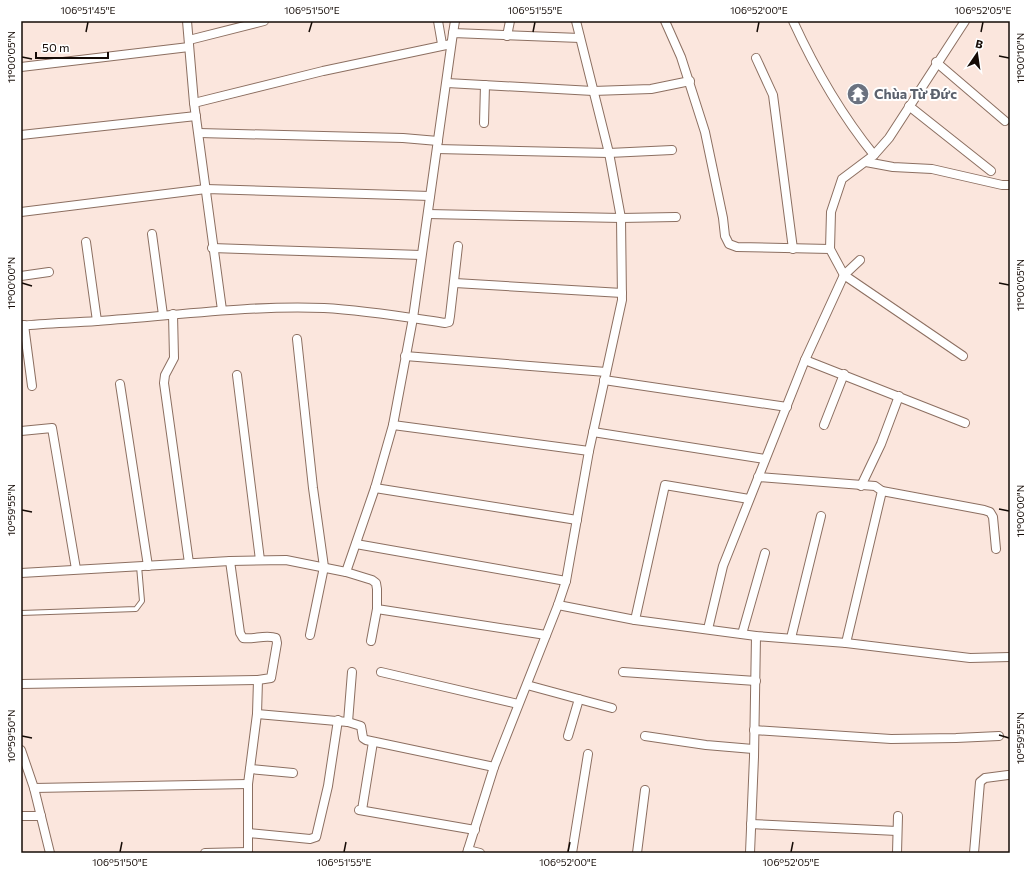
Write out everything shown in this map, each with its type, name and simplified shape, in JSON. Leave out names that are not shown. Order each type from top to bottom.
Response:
[{"type":"street","points":[[187,21],[194,103],[206,189],[212,248],[222,310]]},
{"type":"street","points":[[21,67],[189,43],[264,21]]},
{"type":"street","points":[[438,21],[442,44]]},
{"type":"street","points":[[346,572],[375,488],[393,425],[413,318],[455,21]]},
{"type":"street","points":[[507,36],[510,21]]},
{"type":"street","points":[[480,853],[468,852],[494,767],[558,606],[566,581],[589,451],[619,314],[622,293],[621,218],[609,153],[576,21]]},
{"type":"street","points":[[665,21],[690,81],[705,132],[723,218],[725,236],[729,244],[737,247],[830,249]]},
{"type":"street","points":[[792,21],[806,52],[833,99],[851,126],[874,155]]},
{"type":"street","points":[[963,356],[844,275],[830,249],[831,212],[842,179],[874,155],[888,138],[936,62],[965,21]]},
{"type":"street","points":[[453,33],[580,38]]},
{"type":"street","points":[[194,103],[323,71],[442,44],[451,44]]},
{"type":"street","points":[[756,58],[773,94],[793,249]]},
{"type":"street","points":[[936,62],[1005,120]]},
{"type":"street","points":[[447,83],[593,91],[651,89],[690,81]]},
{"type":"street","points":[[484,123],[485,85]]},
{"type":"street","points":[[909,106],[991,171]]},
{"type":"street","points":[[21,135],[196,116]]},
{"type":"street","points":[[199,133],[403,138],[438,145],[609,153],[672,150]]},
{"type":"street","points":[[866,162],[893,167],[932,169],[1002,185],[1010,185]]},
{"type":"street","points":[[21,212],[206,189],[430,196]]},
{"type":"street","points":[[428,214],[621,218],[676,217]]},
{"type":"street","points":[[152,234],[162,315]]},
{"type":"street","points":[[86,242],[97,322]]},
{"type":"street","points":[[32,386],[23,325],[97,322],[222,310],[281,307],[325,308],[448,322],[455,283],[458,246]]},
{"type":"street","points":[[212,248],[421,255]]},
{"type":"street","points":[[708,629],[723,566],[805,360],[844,275],[860,260]]},
{"type":"street","points":[[21,276],[49,272]]},
{"type":"street","points":[[455,283],[622,293]]},
{"type":"street","points":[[173,314],[174,358],[164,383],[188,563]]},
{"type":"street","points":[[297,339],[313,488],[324,567],[310,635]]},
{"type":"street","points":[[405,356],[606,372]]},
{"type":"street","points":[[805,360],[844,374],[965,423]]},
{"type":"street","points":[[824,425],[844,374]]},
{"type":"street","points":[[237,375],[260,560]]},
{"type":"street","points":[[604,380],[787,407]]},
{"type":"street","points":[[120,384],[148,566]]},
{"type":"street","points":[[861,486],[881,444],[899,396]]},
{"type":"street","points":[[393,425],[589,451]]},
{"type":"street","points":[[21,431],[52,428],[76,569]]},
{"type":"street","points":[[593,432],[765,458]]},
{"type":"street","points":[[758,477],[875,486],[882,491],[984,510],[990,512],[993,517],[996,549]]},
{"type":"street","points":[[635,620],[665,485],[749,499]]},
{"type":"street","points":[[375,488],[577,520]]},
{"type":"street","points":[[846,643],[882,491]]},
{"type":"street","points":[[791,638],[821,516]]},
{"type":"street","points":[[356,544],[566,581]]},
{"type":"street","points":[[742,634],[765,553]]},
{"type":"street","points":[[21,573],[260,560],[286,560],[324,567],[346,572],[376,583],[377,609],[371,641]]},
{"type":"street","points":[[21,684],[258,680],[271,678],[276,638],[272,636],[250,639],[243,638],[240,633],[230,561]]},
{"type":"street","points":[[558,606],[635,620],[756,636],[846,643],[957,657],[1010,657]]},
{"type":"street","points":[[377,609],[546,634]]},
{"type":"street","points":[[750,853],[756,682],[756,636]]},
{"type":"street","points":[[348,722],[352,672]]},
{"type":"street","points":[[381,672],[518,704]]},
{"type":"street","points":[[623,672],[756,682]]},
{"type":"street","points":[[205,853],[248,852],[248,784],[257,714],[258,680]]},
{"type":"street","points":[[527,685],[612,708]]},
{"type":"street","points":[[568,736],[579,699]]},
{"type":"street","points":[[257,714],[348,722],[361,726],[364,739],[372,742],[494,767]]},
{"type":"street","points":[[249,833],[310,839],[316,837],[328,786],[338,720]]},
{"type":"street","points":[[754,730],[891,738],[956,738],[999,736]]},
{"type":"street","points":[[645,736],[706,745],[753,749]]},
{"type":"street","points":[[372,742],[361,810],[475,830]]},
{"type":"street","points":[[21,750],[34,788],[50,853]]},
{"type":"street","points":[[572,853],[588,754]]},
{"type":"street","points":[[250,769],[293,773]]},
{"type":"street","points":[[974,853],[980,782],[985,778],[1008,775]]},
{"type":"street","points":[[34,788],[248,784]]},
{"type":"street","points":[[637,853],[645,790]]},
{"type":"street","points":[[21,816],[41,816]]},
{"type":"street","points":[[897,853],[898,816]]},
{"type":"street","points":[[751,824],[897,831]]},
{"type":"lane","points":[[21,613],[136,609],[142,601],[139,566]]},
{"type":"place","name":"Chùa Từ Đức","points":[[858,94]]}]
